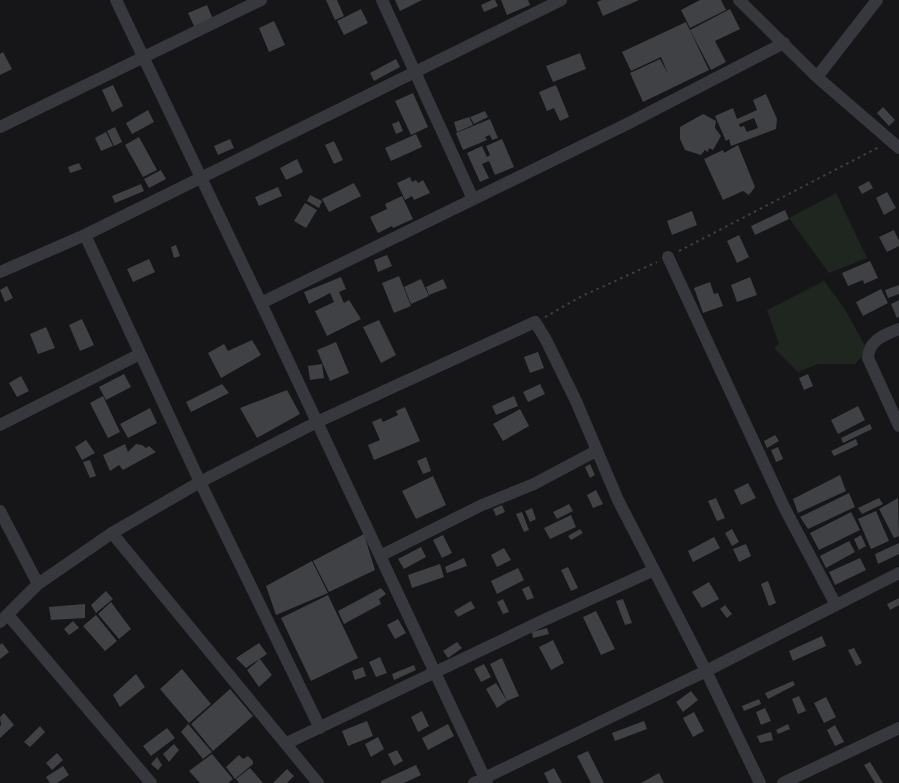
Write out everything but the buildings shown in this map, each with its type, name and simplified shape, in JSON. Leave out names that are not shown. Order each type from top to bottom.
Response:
[{"type":"street","points":[[116,0],[435,673],[482,781],[706,671],[899,573]]},
{"type":"street","points":[[0,128],[261,0]]},
{"type":"street","points":[[382,0],[472,198]]},
{"type":"street","points":[[0,272],[85,235],[561,0]]},
{"type":"street","points":[[740,0],[817,77],[896,140]]},
{"type":"street","points":[[817,77],[877,0]]},
{"type":"street","points":[[261,304],[472,198],[627,124],[784,43]]},
{"type":"street","points":[[85,235],[200,482],[320,728]]},
{"type":"street","points":[[668,257],[785,509],[836,605]]},
{"type":"street","points":[[151,783],[4,619],[38,584],[112,533],[200,482],[317,422],[535,322],[545,338],[576,401],[618,500],[706,671],[760,783]]},
{"type":"street","points":[[899,329],[877,339],[870,348],[868,358],[899,426]]},
{"type":"street","points":[[0,425],[140,354]]},
{"type":"street","points":[[380,556],[482,505],[534,484],[596,450]]},
{"type":"street","points":[[0,511],[38,584]]},
{"type":"street","points":[[112,533],[287,743],[318,783]]},
{"type":"street","points":[[287,743],[542,621],[654,570]]},
{"type":"street","points":[[783,783],[899,728]]},
{"type":"path","points":[[535,322],[582,296],[668,257],[896,140]]},
{"type":"shaded area","points":[[836,193],[867,258],[829,273],[789,218]]},
{"type":"shaded area","points":[[824,281],[844,308],[868,351],[855,364],[818,364],[798,372],[774,348],[779,344],[767,310]]}]
